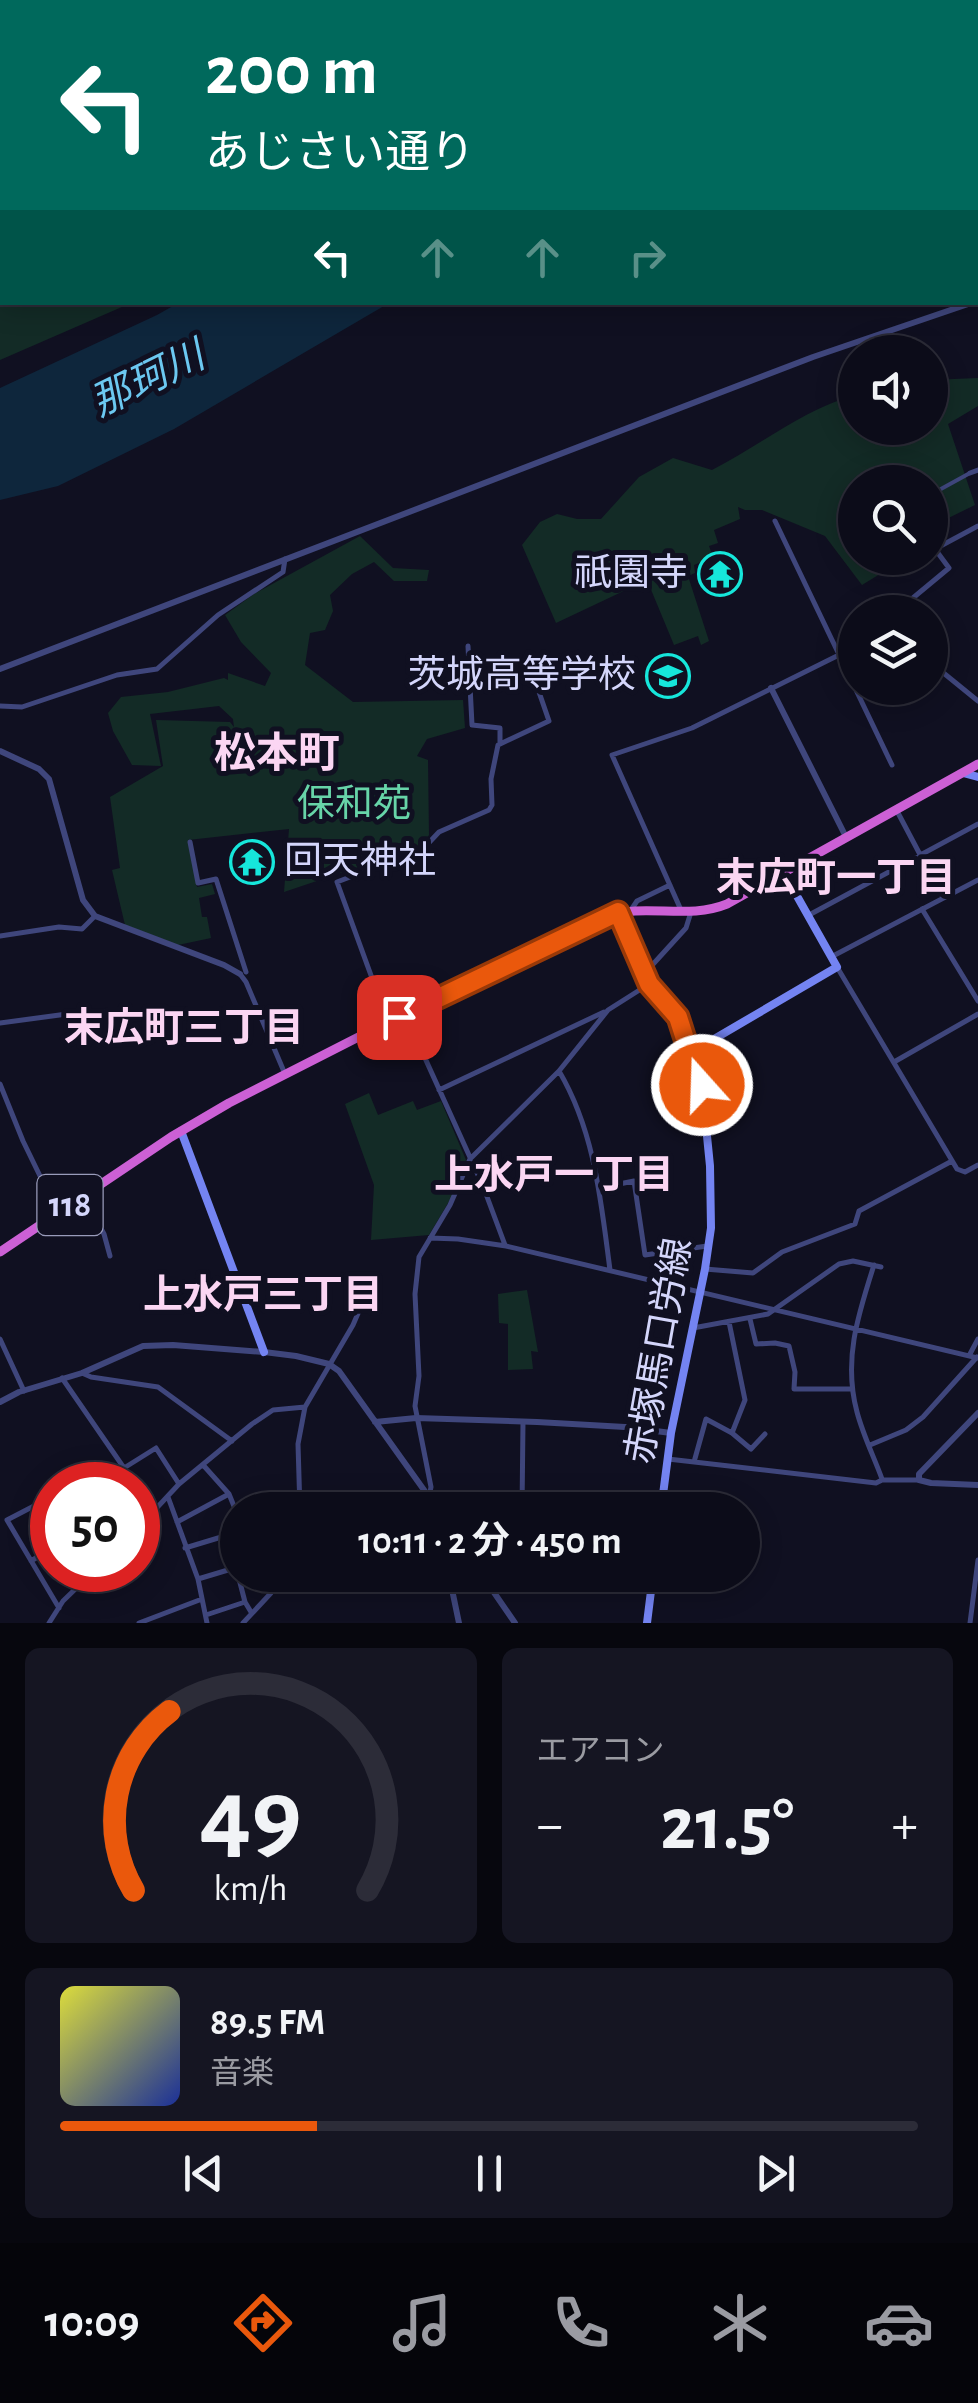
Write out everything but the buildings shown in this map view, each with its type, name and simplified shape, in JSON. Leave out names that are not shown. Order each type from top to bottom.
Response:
[{"type":"highway","name":"118","points":[[0,1252],[229,1102],[388,1022],[618,912],[686,912],[727,904],[978,764]]},
{"type":"main road","points":[[964,773],[978,776]]},
{"type":"main road","points":[[700,1060],[709,1042],[837,967],[784,872]]},
{"type":"main road","name":"赤塚馬口労線","points":[[663,1492],[671,1433],[709,1246],[711,1176],[700,1060]]},
{"type":"main road","points":[[181,1131],[264,1352]]},
{"type":"main road","points":[[647,1623],[651,1592]]},
{"type":"street","points":[[0,669],[829,352],[968,305]]},
{"type":"street","points":[[948,485],[978,470]]},
{"type":"street","points":[[776,521],[838,650]]},
{"type":"street","points":[[948,539],[978,526]]},
{"type":"street","points":[[0,706],[22,707],[117,675],[157,669],[218,615],[284,572],[285,558]]},
{"type":"street","points":[[916,595],[940,575]]},
{"type":"street","points":[[388,1022],[337,882],[423,849],[439,832],[492,805],[491,778],[500,728],[472,725],[468,646]]},
{"type":"street","points":[[646,973],[686,928],[686,912],[670,886],[612,755],[692,728],[838,656]]},
{"type":"street","points":[[500,744],[549,720],[529,663]]},
{"type":"street","points":[[948,677],[978,701]]},
{"type":"street","points":[[771,688],[846,838]]},
{"type":"street","points":[[862,705],[892,765]]},
{"type":"street","points":[[0,752],[39,769],[49,779],[83,900],[95,916],[243,974]]},
{"type":"street","points":[[897,810],[943,898]]},
{"type":"street","points":[[809,915],[978,824]]},
{"type":"street","points":[[190,842],[198,883],[216,879],[243,974],[285,1074]]},
{"type":"street","points":[[831,957],[978,880]]},
{"type":"street","points":[[631,910],[637,901],[670,886]]},
{"type":"street","points":[[922,909],[978,1001]]},
{"type":"street","points":[[618,912],[649,984],[678,1017],[686,1042],[700,1060]]},
{"type":"street","points":[[0,936],[59,927],[82,929],[95,916]]},
{"type":"street","points":[[837,967],[952,1161],[961,1172],[978,1165]]},
{"type":"street","points":[[439,1090],[608,1010],[649,984]]},
{"type":"street","points":[[0,1023],[133,1010]]},
{"type":"street","points":[[430,1492],[416,1418],[420,1351],[415,1294],[419,1257],[450,1205],[470,1158],[560,1071],[608,1010]]},
{"type":"street","points":[[405,1014],[506,1246]]},
{"type":"street","points":[[894,1062],[978,1014]]},
{"type":"street","points":[[560,1071],[581,1115],[599,1188],[610,1272]]},
{"type":"street","points":[[0,1084],[58,1212]]},
{"type":"street","points":[[705,1269],[753,1272],[782,1252],[855,1224],[858,1212],[952,1161]]},
{"type":"street","points":[[599,1188],[634,1181],[645,1255],[709,1246]]},
{"type":"street","points":[[83,1196],[104,1234],[110,1256]]},
{"type":"street","points":[[430,1238],[506,1246],[975,1357]]},
{"type":"street","points":[[693,1328],[768,1314],[839,1264],[852,1261],[877,1266],[854,1329],[851,1352],[852,1389],[858,1416],[882,1480]]},
{"type":"street","points":[[299,1492],[298,1444],[304,1407],[336,1358],[371,1282]]},
{"type":"street","points":[[750,1318],[756,1344],[788,1346],[796,1372],[794,1389],[852,1389]]},
{"type":"street","points":[[730,1322],[745,1400],[732,1433]]},
{"type":"street","points":[[0,1339],[24,1390]]},
{"type":"street","points":[[870,1445],[906,1430],[923,1417],[975,1357],[978,1339]]},
{"type":"street","points":[[0,1402],[143,1346],[173,1344],[296,1356],[339,1370],[425,1492]]},
{"type":"street","points":[[82,1372],[91,1378],[158,1387],[232,1441]]},
{"type":"street","points":[[62,1378],[120,1462]]},
{"type":"street","points":[[160,1504],[203,1464],[273,1410],[304,1407]]},
{"type":"street","points":[[919,1480],[919,1474],[978,1413]]},
{"type":"street","points":[[375,1422],[416,1418],[625,1426],[671,1433]]},
{"type":"street","points":[[694,1462],[706,1419],[732,1433],[751,1450],[765,1434]]},
{"type":"street","points":[[522,1492],[523,1422]]},
{"type":"street","points":[[134,1462],[156,1448],[179,1484]]},
{"type":"street","points":[[668,1459],[876,1483],[919,1480],[978,1485]]},
{"type":"street","points":[[203,1464],[227,1492]]},
{"type":"street","points":[[168,1496],[198,1579],[206,1619],[245,1602]]},
{"type":"street","points":[[177,1522],[220,1499]]},
{"type":"street","points":[[30,1508],[7,1520],[30,1559]]},
{"type":"street","points":[[186,1548],[220,1538]]},
{"type":"street","points":[[970,1623],[978,1560]]},
{"type":"street","points":[[198,1579],[220,1574]]},
{"type":"street","points":[[49,1592],[59,1608]]},
{"type":"street","points":[[51,1622],[71,1592]]},
{"type":"street","points":[[242,1592],[251,1612]]},
{"type":"street","points":[[243,1623],[272,1592]]},
{"type":"street","points":[[453,1592],[459,1623]]},
{"type":"street","points":[[493,1592],[514,1623]]},
{"type":"street","points":[[139,1623],[202,1599]]},
{"type":"green space","points":[[0,305],[126,305],[0,360]]},
{"type":"green space","points":[[978,378],[978,406],[948,424],[948,379]]},
{"type":"green space","points":[[836,402],[838,445],[948,445],[948,424],[975,505],[948,518],[948,465],[838,465],[838,553],[825,536],[762,510],[738,507],[740,519],[714,530],[718,543],[709,546],[713,557],[694,565],[695,573],[688,576],[709,641],[701,645],[698,636],[674,645],[647,580],[556,623],[522,545],[540,522],[557,514],[601,519],[639,477],[673,458],[712,470]]},
{"type":"green space","name":"保和苑","points":[[360,536],[393,568],[429,570],[427,581],[394,581],[374,562],[352,574],[330,595],[333,611],[325,630],[310,633],[305,665],[353,702],[463,700],[465,728],[427,739],[417,756],[428,760],[429,835],[421,846],[284,892],[289,829],[188,840],[197,887],[212,884],[215,894],[199,898],[211,938],[178,945],[125,925],[112,870],[120,868],[110,797],[163,766],[156,720],[230,722],[234,727],[233,719],[219,706],[150,714],[161,766],[132,765],[113,731],[108,713],[121,697],[228,680],[228,673],[265,686],[271,673],[241,642],[225,615],[254,594]]},
{"type":"green space","points":[[854,575],[878,575],[862,585]]},
{"type":"green space","points":[[369,1093],[378,1115],[413,1101],[417,1110],[441,1101],[466,1160],[454,1193],[429,1235],[371,1240],[374,1185],[345,1104]]},
{"type":"green space","points":[[527,1290],[538,1352],[531,1351],[533,1369],[508,1370],[508,1324],[499,1323],[498,1294]]},
{"type":"water","name":"那珂川","points":[[175,305],[386,305],[174,429],[58,486],[0,500],[0,388]]},
{"type":"place","name":"祇園寺","points":[[720,574]]},
{"type":"place","name":"茨城高等学校","points":[[668,676]]},
{"type":"place","name":"回天神社","points":[[252,862]]},
{"type":"district","name":"松本町","points":[[277,754]]},
{"type":"district","name":"末広町一丁目","points":[[836,879]]},
{"type":"district","name":"末広町三丁目","points":[[184,1029]]},
{"type":"district","name":"上水戸一丁目","points":[[554,1176]]},
{"type":"district","name":"上水戸三丁目","points":[[263,1296]]},
{"type":"route","points":[[399,1017],[618,912],[649,984],[678,1017],[686,1042],[700,1060],[702,1085]]}]
